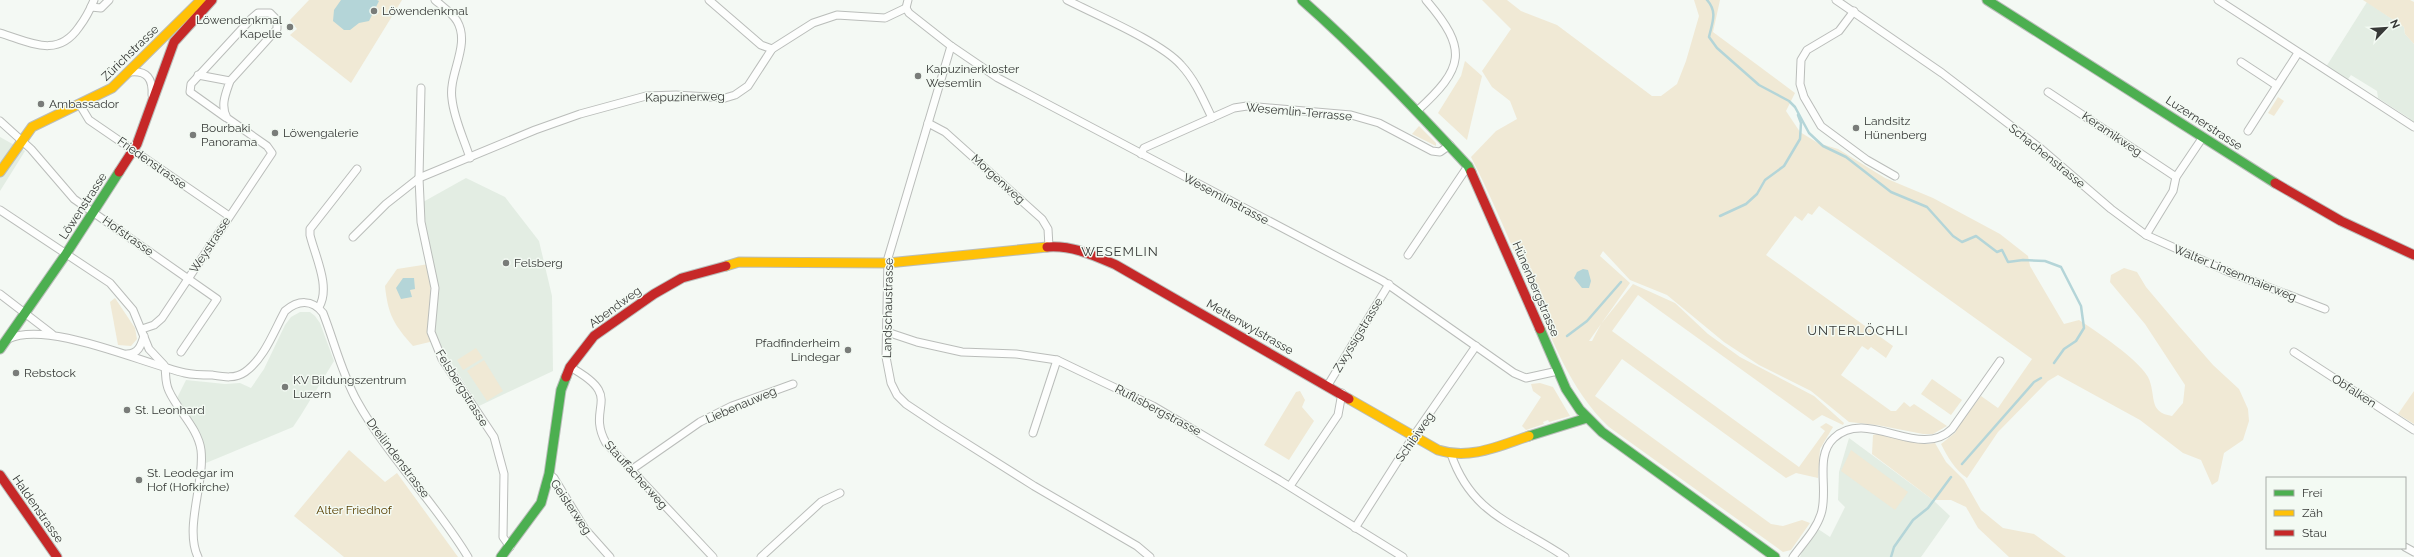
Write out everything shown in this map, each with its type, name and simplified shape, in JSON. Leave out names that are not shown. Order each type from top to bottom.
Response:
[{"type":"street","points":[[0,33],[43,45],[62,44],[73,36],[91,8],[94,0]]},
{"type":"street","points":[[91,8],[102,8],[110,0]]},
{"type":"street","name":"Zürichstrasse","points":[[0,172],[22,139],[35,125],[80,105],[112,88],[130,72],[201,0]]},
{"type":"street","name":"Zürichstrasse","points":[[165,65],[174,42],[212,0]]},
{"type":"street","points":[[435,0],[452,15],[461,31],[462,40],[453,74],[452,99],[470,158]]},
{"type":"street","points":[[709,0],[760,45],[772,49]]},
{"type":"street","points":[[1067,0],[1162,49],[1180,63],[1191,76],[1212,118]]},
{"type":"street","name":"Hünenbergstrasse","points":[[1302,0],[1335,29],[1417,111],[1468,166],[1558,371],[1572,399],[1587,418],[1602,432],[1775,557]]},
{"type":"street","points":[[1417,111],[1442,88],[1450,75],[1454,62],[1455,48],[1452,34],[1445,22],[1426,0]]},
{"type":"street","name":"Schachenstrasse","points":[[1836,0],[1942,73],[2040,148],[2111,209],[2146,235]]},
{"type":"street","name":"Luzernerstrasse","points":[[1987,0],[2312,206],[2414,255]]},
{"type":"street","points":[[2218,0],[2298,54],[2414,127]]},
{"type":"street","name":"Kapuzinerweg","points":[[353,237],[386,204],[419,178],[534,130],[625,101],[663,95],[712,98],[735,95],[748,86],[765,63],[772,49],[799,31],[837,15],[885,18],[907,4]]},
{"type":"street","name":"Wesemlinstrasse","points":[[907,4],[909,13],[951,46],[998,78],[1389,284],[1520,376],[1536,377],[1558,371]]},
{"type":"street","points":[[1854,12],[1839,31],[1808,50],[1801,60],[1800,84],[1804,97],[1821,126],[1867,160],[1894,176]]},
{"type":"street","points":[[258,13],[270,13],[277,20],[275,31],[230,81],[223,102],[223,111],[227,118],[190,92],[191,84],[207,65],[258,13]]},
{"type":"street","name":"Landschaustrasse","points":[[951,46],[888,263],[886,357],[891,383],[896,395],[906,404],[1034,486],[1137,546],[1150,557]]},
{"type":"street","points":[[2248,131],[2276,85],[2298,54]]},
{"type":"street","points":[[2241,62],[2276,85]]},
{"type":"street","name":"Löwenstrasse","points":[[0,349],[66,254],[134,150],[140,139],[152,103],[160,86],[165,65]]},
{"type":"street","points":[[130,72],[143,72],[149,77],[153,86],[152,103]]},
{"type":"street","points":[[198,75],[230,81]]},
{"type":"street","points":[[419,178],[421,88]]},
{"type":"street","name":"Keramikweg","points":[[2048,92],[2176,177]]},
{"type":"street","name":"Friedenstrasse","points":[[80,105],[90,120],[229,216]]},
{"type":"street","name":"Wesemlin-Terrasse","points":[[1141,154],[1144,148],[1212,118],[1246,106],[1350,115],[1379,123],[1432,151],[1440,152],[1450,145]]},
{"type":"street","name":"Weystrasse","points":[[143,333],[160,320],[272,153],[267,146],[227,118]]},
{"type":"street","name":"Hofstrasse","points":[[0,121],[22,139],[74,199],[188,278],[216,300],[181,352]]},
{"type":"street","name":"Morgenweg","points":[[928,123],[945,132],[1042,219],[1048,229],[1049,247]]},
{"type":"street","points":[[2146,235],[2173,191],[2176,177],[2203,137]]},
{"type":"street","points":[[1408,255],[1468,166]]},
{"type":"street","points":[[6,340],[26,332],[52,334],[185,373],[231,377],[240,374],[254,364],[284,311],[291,305],[302,302],[313,303],[319,307],[324,299],[323,285],[310,235],[310,229],[357,169]]},
{"type":"street","name":"Felsbergstrasse","points":[[419,178],[421,222],[435,288],[431,332],[442,359],[494,437],[504,474],[503,537],[510,547]]},
{"type":"street","points":[[0,210],[118,291],[133,310],[153,356],[165,367],[169,391],[196,434],[201,450],[193,541],[198,557]]},
{"type":"street","name":"Walter Linsenmaierweg","points":[[2146,235],[2224,270],[2325,310]]},
{"type":"street","name":"Mettenwylstrasse","points":[[888,263],[1049,247],[1067,247],[1089,253],[1116,265],[1328,385],[1413,437],[1438,450],[1451,454],[1463,455],[1484,451],[1587,418]]},
{"type":"street","name":"Abendweg","points":[[501,557],[539,507],[549,474],[561,390],[570,367],[594,336],[630,308],[680,280],[706,270],[739,262],[888,263]]},
{"type":"street","name":"Zwyssigstrasse","points":[[1328,385],[1389,284]]},
{"type":"street","points":[[0,294],[52,334]]},
{"type":"street","name":"Dreilindenstrasse","points":[[319,307],[324,313],[356,401],[371,424],[454,533],[468,557]]},
{"type":"street","name":"Ruflisbergstrasse","points":[[887,332],[950,350],[1016,354],[1057,360],[1153,406],[1290,486],[1403,557]]},
{"type":"street","points":[[123,354],[133,354],[138,350],[143,333]]},
{"type":"street","name":"Schibiweg","points":[[1355,528],[1413,437],[1476,346]]},
{"type":"street","name":"Obfalken","points":[[2294,352],[2414,430]]},
{"type":"street","points":[[1033,433],[1057,360]]},
{"type":"street","points":[[1793,557],[1812,531],[1821,513],[1824,455],[1833,438],[1852,428],[1921,439],[1944,435],[1952,429],[2000,362]]},
{"type":"street","name":"Stauffacherweg","points":[[570,367],[590,378],[601,392],[602,435],[606,443],[713,557]]},
{"type":"street","name":"Liebenauweg","points":[[631,470],[700,422],[732,406],[793,384]]},
{"type":"street","points":[[1290,486],[1338,415],[1342,393]]},
{"type":"street","points":[[1451,454],[1468,489],[1481,505],[1507,524],[1565,557]]},
{"type":"street","name":"Geisterweg","points":[[549,474],[554,478],[585,529],[610,557]]},
{"type":"street","name":"Haldenstrasse","points":[[0,475],[57,557]]},
{"type":"street","points":[[761,557],[821,502],[840,493]]},
{"type":"shaded area","points":[[2367,2],[2404,27],[2405,34],[2414,44],[2414,125],[2408,121],[2409,118],[2378,98],[2377,91],[2351,75],[2346,82],[2326,67]]},
{"type":"shaded area","points":[[0,137],[25,151],[0,191]]},
{"type":"shaded area","points":[[466,178],[505,197],[539,241],[552,296],[553,371],[479,406],[441,347],[434,331],[439,290],[427,235],[423,202]]},
{"type":"shaded area","name":"KV Bildungszentrum Luzern","points":[[300,312],[310,312],[320,323],[334,361],[301,415],[293,427],[206,463],[199,434],[177,398],[186,380],[225,384],[240,383],[251,388],[264,369],[285,325],[291,317]]},
{"type":"shaded area","points":[[1849,438],[1933,500],[1950,516],[1921,557],[1800,557],[1804,547],[1818,529],[1830,537],[1845,507],[1838,500],[1839,472]]},
{"type":"green space","points":[[309,0],[402,0],[351,83],[290,35],[297,29],[290,20]]},
{"type":"green space","points":[[1482,0],[1507,0],[1521,11],[1557,25],[1652,96],[1661,96],[1677,84],[1686,61],[1699,16],[1694,0],[1720,0],[1713,32],[1795,93],[1786,111],[1800,132],[1818,143],[1838,149],[1885,178],[1933,198],[2000,234],[2028,256],[2030,266],[2064,324],[2079,320],[2106,338],[2126,354],[2143,370],[2148,377],[2156,407],[2164,414],[2172,416],[2183,403],[2185,385],[2145,324],[2110,282],[2111,275],[2124,268],[2137,272],[2146,287],[2213,365],[2239,389],[2248,409],[2249,421],[2243,440],[2224,453],[2218,481],[2212,485],[2201,460],[2183,453],[2140,420],[2058,375],[2048,381],[1998,432],[1967,478],[1955,467],[1941,444],[1956,432],[1956,429],[1981,396],[1998,408],[2032,359],[1819,206],[1812,215],[1808,213],[1802,221],[1795,216],[1766,255],[1893,346],[1886,358],[1871,347],[1868,350],[1862,346],[1841,375],[1891,411],[1896,411],[1904,402],[1910,407],[1914,404],[1947,426],[1933,434],[1923,434],[1877,425],[1849,422],[1811,391],[1759,365],[1724,342],[1667,295],[1630,280],[1603,251],[1600,256],[1630,283],[1601,324],[1633,284],[1675,303],[1708,334],[1740,357],[1814,396],[1844,423],[1843,425],[1822,415],[1813,421],[1638,295],[1612,331],[1799,467],[1825,431],[1820,427],[1826,423],[1833,427],[1820,449],[1818,478],[1796,473],[1786,478],[1622,359],[1595,396],[1771,524],[1783,526],[1802,520],[1810,523],[1791,550],[1783,552],[1609,427],[1595,412],[1572,380],[1554,344],[1502,222],[1471,157],[1496,131],[1517,119],[1510,101],[1492,87],[1482,71],[1511,29]],"holes":[[[1601,324],[1592,341],[1589,341]]]},
{"type":"green space","points":[[2363,0],[2410,0],[2414,2],[2414,44],[2405,34],[2404,27]]},
{"type":"green space","points":[[1465,61],[1482,76],[1467,140],[1438,113],[1461,76]]},
{"type":"green space","points":[[2278,97],[2284,101],[2274,116],[2268,113]]},
{"type":"green space","points":[[1419,126],[1436,143],[1436,146],[1412,134]]},
{"type":"green space","points":[[429,264],[434,341],[413,346],[401,332],[393,319],[388,305],[385,286],[397,269]]},
{"type":"green space","points":[[115,298],[135,328],[137,339],[131,346],[118,345],[110,302]]},
{"type":"green space","points":[[476,348],[483,358],[463,370],[457,360]]},
{"type":"green space","points":[[484,360],[503,391],[487,401],[467,371]]},
{"type":"green space","points":[[1932,379],[1962,400],[1951,415],[1921,394]]},
{"type":"green space","points":[[1540,383],[1553,387],[1570,416],[1549,422],[1548,420],[1543,422],[1544,424],[1526,430],[1522,426],[1541,397],[1533,391],[1531,384]]},
{"type":"green space","points":[[1300,391],[1305,400],[1302,407],[1314,421],[1289,460],[1264,445],[1296,392]]},
{"type":"green space","points":[[2414,391],[2414,424],[2398,414]]},
{"type":"green space","points":[[1881,433],[1927,444],[1935,443],[1946,462],[1964,480],[1981,510],[2003,528],[2034,534],[2066,557],[2009,557],[1978,528],[1966,507],[1951,500],[1933,500],[1872,454],[1873,435]]},
{"type":"green space","name":"Alter Friedhof","points":[[349,450],[385,482],[397,473],[458,557],[344,557],[294,516]]},
{"type":"green space","points":[[1851,450],[1908,492],[1895,510],[1841,471]]},
{"type":"water","points":[[341,0],[379,1],[369,21],[359,23],[350,30],[344,30],[333,21],[334,10]]},
{"type":"water","points":[[1583,269],[1588,270],[1591,281],[1589,288],[1582,288],[1574,278],[1577,272]]},
{"type":"water","points":[[403,278],[414,278],[415,289],[410,290],[412,297],[401,299],[396,288]]},
{"type":"waterway","points":[[1707,0],[1713,13],[1713,22],[1709,37],[1717,48],[1759,85],[1789,101],[1795,107],[1809,133],[1823,146],[1846,157],[1891,192],[1927,207],[1953,236],[1962,242],[1976,236],[1997,252],[2002,250],[2008,262],[2023,260],[2045,261],[2061,267],[2081,306],[2084,328],[2076,341],[2064,349],[2054,363]]},
{"type":"waterway","points":[[1720,216],[1746,204],[1757,194],[1765,180],[1784,166],[1800,139],[1801,123],[1798,115]]},
{"type":"waterway","points":[[1567,336],[1587,321],[1621,282]]},
{"type":"waterway","points":[[1962,464],[2034,382],[2041,378]]},
{"type":"waterway","points":[[1891,557],[1894,547],[1913,520],[1928,508],[1951,477]]},
{"type":"traffic: fast","points":[[1302,0],[1387,81],[1468,166],[1471,172]]},
{"type":"traffic: fast","points":[[1987,0],[2275,183]]},
{"type":"traffic: fast","points":[[0,349],[66,254],[119,172]]},
{"type":"traffic: fast","points":[[1540,329],[1566,389],[1580,410],[1602,432],[1775,557]]},
{"type":"traffic: fast","points":[[501,557],[541,503],[549,474],[561,390],[566,377]]},
{"type":"traffic: fast","points":[[1529,436],[1587,418]]},
{"type":"traffic: slow","points":[[0,172],[32,127],[112,88],[201,0]]},
{"type":"traffic: slow","points":[[726,266],[739,262],[888,263],[1047,247]]},
{"type":"traffic: slow","points":[[1349,399],[1438,450],[1450,453],[1473,453],[1529,436]]},
{"type":"traffic: jam","points":[[119,172],[137,144],[174,42],[212,0]]},
{"type":"traffic: jam","points":[[1471,172],[1540,329]]},
{"type":"traffic: jam","points":[[2275,183],[2341,221],[2414,255]]},
{"type":"traffic: jam","points":[[1047,247],[1074,249],[1091,254],[1116,265],[1349,399]]},
{"type":"traffic: jam","points":[[566,377],[570,367],[594,336],[654,294],[682,278],[726,266]]},
{"type":"traffic: jam","points":[[0,475],[57,557]]},
{"type":"place","name":"Löwendenkmal","points":[[374,11]]},
{"type":"place","name":"Löwendenkmal Kapelle","points":[[290,27]]},
{"type":"place","name":"Kapuzinerkloster Wesemlin","points":[[918,76]]},
{"type":"place","name":"Ambassador","points":[[41,104]]},
{"type":"place","name":"Landsitz Hünenberg","points":[[1856,128]]},
{"type":"place","name":"Löwengalerie","points":[[275,133]]},
{"type":"place","name":"Bourbaki Panorama","points":[[193,135]]},
{"type":"place","name":"Felsberg","points":[[506,263]]},
{"type":"place","name":"Pfadfinderheim Lindegar","points":[[848,350]]},
{"type":"place","name":"Rebstock","points":[[16,373]]},
{"type":"place","name":"KV Bildungszentrum Luzern","points":[[285,387]]},
{"type":"place","name":"St. Leonhard","points":[[127,410]]},
{"type":"place","name":"St. Leodegar im Hof (Hofkirche)","points":[[139,480]]},
{"type":"district","name":"WESEMLIN","points":[[1120,251]]},
{"type":"district","name":"UNTERLÖCHLI","points":[[1858,330]]}]
